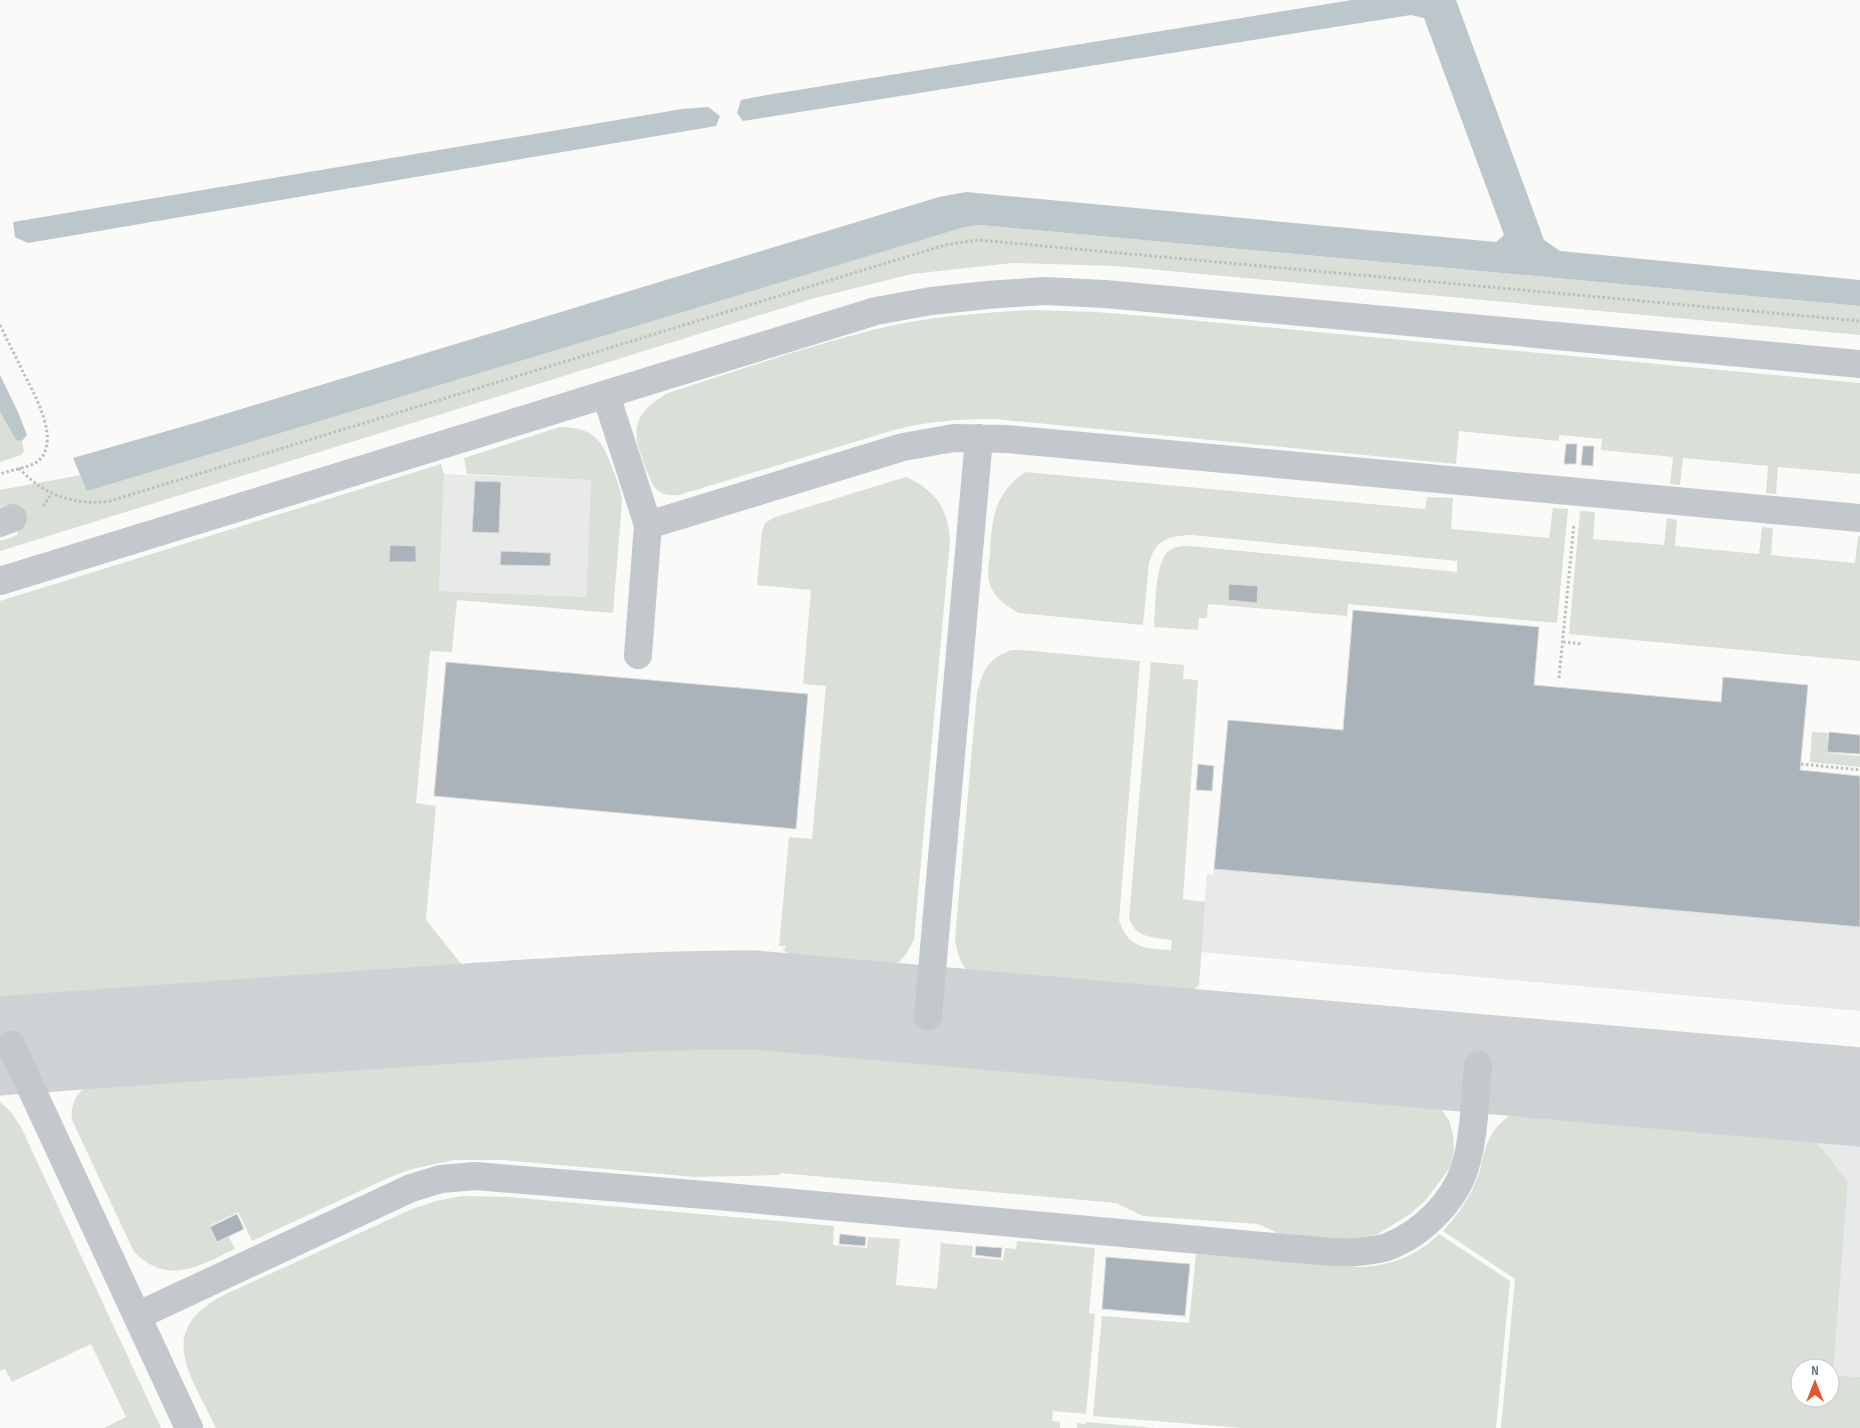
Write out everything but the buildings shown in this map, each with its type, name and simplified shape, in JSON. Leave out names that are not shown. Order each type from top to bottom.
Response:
[{"type":"street","points":[[0,580],[876,311],[931,301],[1044,291],[1115,295],[1860,364]]},
{"type":"street","points":[[606,395],[648,524],[638,655]]},
{"type":"street","points":[[648,524],[903,447],[954,438],[1007,439],[1860,518]]},
{"type":"street","points":[[928,1016],[979,438]]},
{"type":"street","points":[[11,1045],[190,1428]]},
{"type":"street","points":[[137,1316],[411,1188],[441,1179],[474,1176],[717,1196],[1285,1248],[1356,1252],[1387,1248],[1416,1232],[1439,1210],[1456,1187],[1467,1161],[1478,1065]]},
{"type":"path","points":[[0,325],[42,409],[47,442],[44,454],[36,463],[0,474]]},
{"type":"path","points":[[1559,678],[1577,492]]},
{"type":"path","points":[[1562,642],[1583,644]]},
{"type":"path","points":[[1801,764],[1860,770]]},
{"type":"shaded area","points":[[1352,0],[1456,0],[1544,240],[1560,251],[1860,280],[1860,306],[980,225],[965,227],[87,491],[73,458],[202,421],[939,197],[966,192],[1496,242],[1504,235],[1424,18],[1411,15],[743,121],[737,113],[741,100],[767,95]]},
{"type":"shaded area","points":[[708,107],[720,116],[716,126],[28,243],[15,237],[13,222],[682,109]]},
{"type":"shaded area","points":[[980,225],[1860,306],[1860,335],[1115,266],[1012,263],[912,274],[815,298],[0,551],[0,541],[18,535],[8,505],[0,507],[0,490],[81,475],[87,490],[965,227]]},
{"type":"shaded area","points":[[1030,310],[1096,312],[1157,317],[1860,383],[1860,474],[1778,467],[1776,494],[1766,493],[1768,466],[1683,458],[1680,485],[1670,484],[1673,457],[1601,450],[1602,439],[1559,435],[1559,441],[1459,431],[1456,464],[982,419],[932,423],[894,430],[679,495],[663,494],[652,484],[641,456],[636,433],[643,413],[653,403],[668,393],[806,349],[890,326],[942,317]]},
{"type":"shaded area","points":[[0,375],[27,435],[22,441],[16,440],[0,412]]},
{"type":"shaded area","points":[[0,412],[16,440],[22,441],[24,451],[21,455],[0,462]]},
{"type":"shaded area","points":[[560,427],[581,430],[596,438],[605,451],[620,489],[622,501],[613,613],[457,600],[452,652],[430,651],[416,803],[436,806],[426,920],[471,978],[0,1011],[0,601],[441,464],[444,474],[439,591],[586,597],[591,480],[467,474],[464,458]]},
{"type":"shaded area","points":[[1025,472],[1425,509],[1427,497],[1453,498],[1451,529],[1549,538],[1553,508],[1568,509],[1557,623],[1348,604],[1347,616],[1208,604],[1207,618],[1199,618],[1198,630],[1154,627],[1158,574],[1161,564],[1165,555],[1170,550],[1180,546],[1457,572],[1457,561],[1192,535],[1176,536],[1164,540],[1155,549],[1149,563],[1143,625],[1019,613],[1007,606],[993,592],[989,583],[988,570],[992,529],[997,508],[1007,489]]},
{"type":"shaded area","points":[[444,474],[591,480],[586,597],[439,591]]},
{"type":"shaded area","points":[[906,477],[925,488],[938,501],[946,518],[950,540],[914,939],[900,961],[888,970],[872,974],[862,974],[861,977],[806,972],[807,969],[782,949],[785,949],[785,946],[779,946],[789,837],[812,839],[826,686],[803,684],[811,590],[757,585],[762,531],[765,523],[775,517]]},
{"type":"shaded area","points":[[1580,511],[1595,512],[1593,539],[1664,545],[1667,518],[1677,520],[1675,546],[1759,554],[1762,527],[1773,528],[1771,555],[1855,563],[1858,536],[1860,536],[1860,661],[1569,634]]},
{"type":"shaded area","points":[[1011,650],[1140,661],[1119,920],[1127,936],[1133,942],[1153,949],[1171,950],[1172,940],[1146,936],[1136,930],[1129,918],[1151,662],[1184,665],[1183,679],[1198,680],[1183,899],[1205,902],[1199,985],[1178,1003],[999,987],[974,976],[963,966],[955,939],[977,693],[988,666],[997,657]]},
{"type":"shaded area","points":[[1812,732],[1828,733],[1827,753],[1860,756],[1860,767],[1810,762]]},
{"type":"shaded area","points":[[1214,869],[1860,927],[1860,1011],[1200,952],[1207,874],[1213,875]]},
{"type":"shaded area","points":[[674,1033],[758,1033],[1406,1091],[1424,1097],[1438,1105],[1449,1120],[1454,1150],[1451,1166],[1426,1200],[1410,1214],[1378,1234],[1364,1239],[1350,1240],[1280,1234],[1258,1224],[1143,1216],[1116,1203],[780,1173],[780,1175],[696,1177],[503,1160],[454,1160],[412,1169],[388,1178],[252,1241],[238,1212],[209,1226],[217,1243],[229,1237],[235,1249],[184,1270],[171,1270],[159,1268],[134,1252],[72,1120],[72,1107],[76,1097],[83,1089],[103,1078],[137,1068],[331,1053]]},
{"type":"shaded area","points":[[0,1102],[11,1112],[21,1127],[161,1428],[104,1428],[126,1417],[91,1344],[12,1382],[5,1369],[0,1371]]},
{"type":"shaded area","points":[[1540,1102],[1804,1127],[1848,1181],[1834,1358],[1790,1358],[1790,1408],[1840,1408],[1840,1376],[1860,1377],[1860,1428],[1501,1428],[1515,1279],[1443,1231],[1468,1198],[1493,1132],[1506,1118],[1522,1108]]},
{"type":"shaded area","points":[[1804,1127],[1860,1132],[1860,1377],[1840,1376],[1840,1358],[1834,1358],[1848,1181]]},
{"type":"shaded area","points":[[462,1196],[508,1197],[834,1226],[833,1245],[867,1248],[868,1237],[900,1239],[896,1285],[937,1289],[941,1243],[973,1246],[972,1257],[1003,1260],[1005,1248],[1016,1249],[1017,1241],[1095,1248],[1089,1313],[1095,1314],[1086,1414],[1053,1411],[1052,1421],[1060,1422],[1060,1428],[216,1428],[189,1372],[184,1355],[184,1339],[190,1324],[203,1309],[224,1295],[412,1209],[436,1201]]},
{"type":"shaded area","points":[[1439,1234],[1510,1281],[1496,1428],[1241,1428],[1093,1416],[1102,1316],[1189,1323],[1196,1254],[1360,1267],[1382,1265],[1412,1254],[1431,1242]]},
{"type":"shaded area","points":[[1086,1422],[1155,1428],[1077,1428],[1077,1423],[1085,1424]]},
{"type":"taxiway","points":[[0,1046],[584,1005],[755,1000],[1860,1097]]}]
